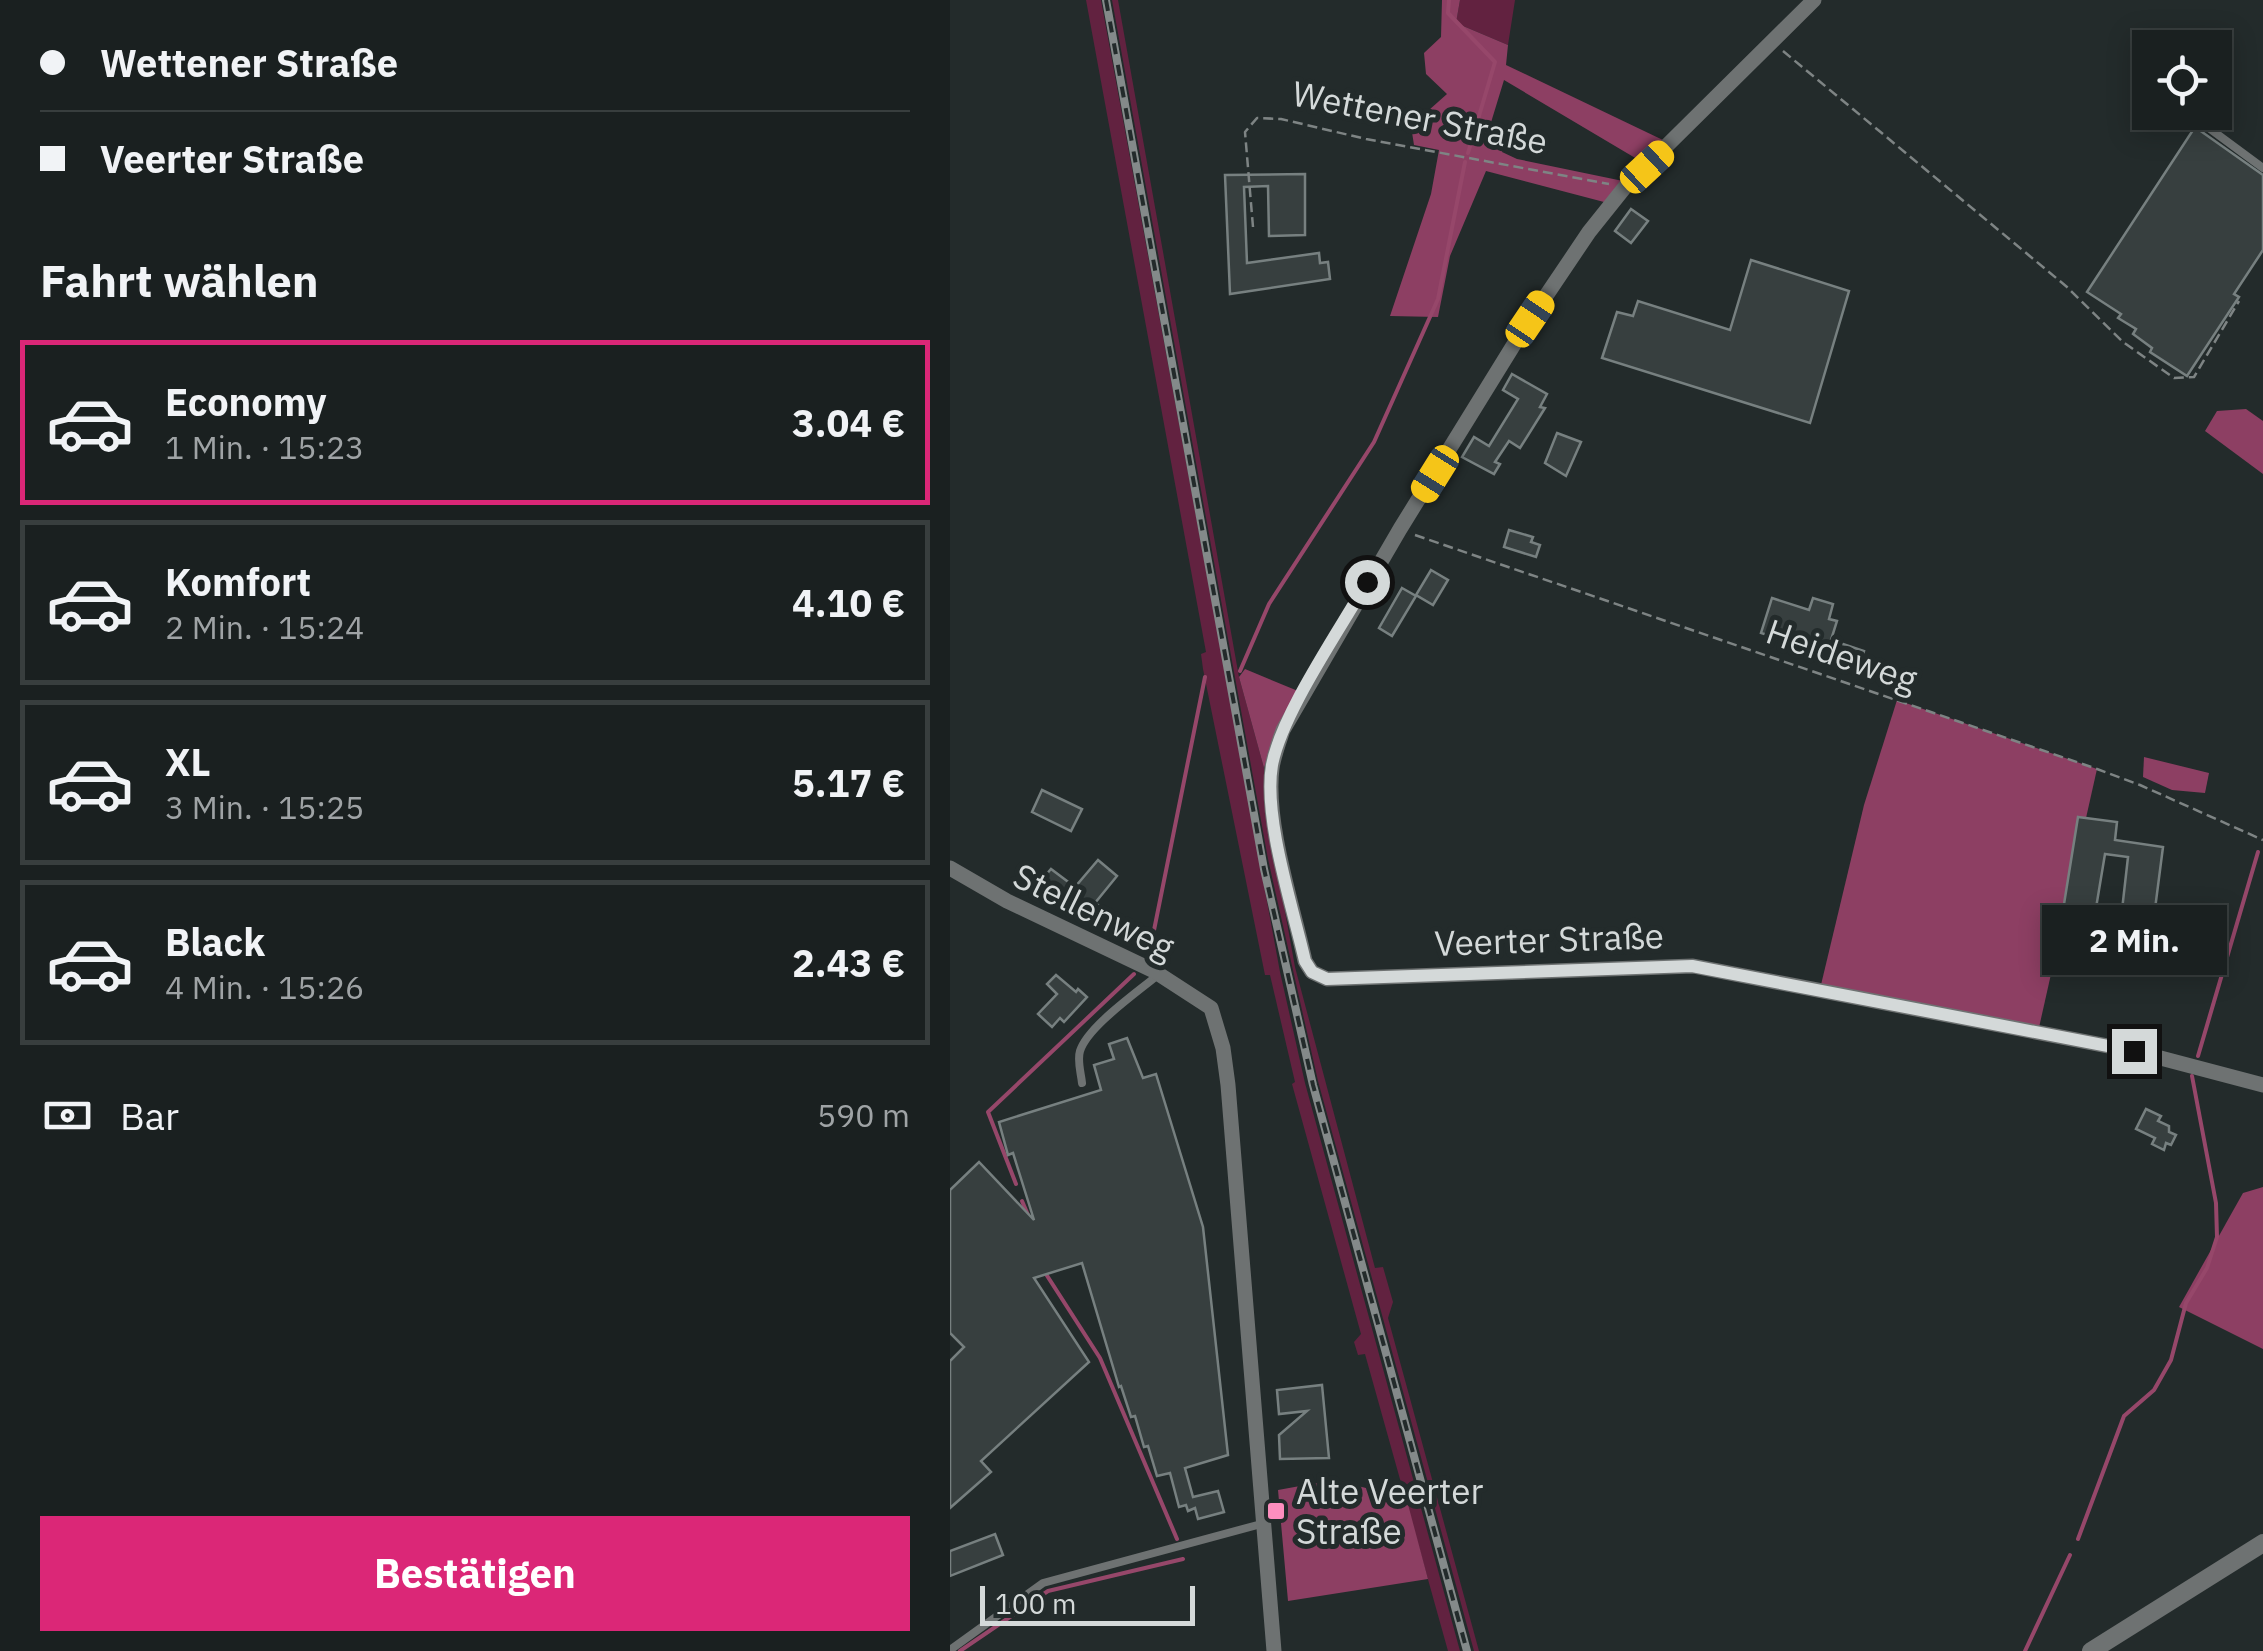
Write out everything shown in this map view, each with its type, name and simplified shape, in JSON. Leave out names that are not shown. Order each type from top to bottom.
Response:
[{"type":"street","points":[[1400,529],[1521,333],[1625,187],[1814,0]]},
{"type":"street","name":"Veerter Straße","points":[[1400,529],[1282,730],[1272,766],[1275,826],[1305,961],[1312,972],[1327,979],[1692,966],[2134,1051],[2263,1085]]},
{"type":"street","name":"Stellenweg","points":[[950,868],[1007,901],[1159,974],[1211,1008],[1223,1048],[1228,1086],[1265,1523]]},
{"type":"street","points":[[1265,1523],[1274,1651]]},
{"type":"street","points":[[2090,1651],[2263,1543]]},
{"type":"lane","points":[[2212,130],[2263,168]]},
{"type":"lane","points":[[1082,1083],[1082,1047],[1096,1029],[1159,974]]},
{"type":"lane","points":[[950,1650],[1043,1582],[1265,1523]]},
{"type":"path","points":[[1771,42],[2067,287],[2122,342],[2174,378],[2194,377],[2239,301]]},
{"type":"path","name":"Wettener Straße","points":[[1253,228],[1245,132],[1257,118],[1281,119],[1366,139],[1625,187]]},
{"type":"path","name":"Heideweg","points":[[1400,529],[2140,785],[2263,840]]},
{"type":"shaded area","points":[[1086,0],[1101,0],[1280,972],[1305,1083],[1460,1651],[1448,1651],[1365,1354],[1358,1355],[1354,1342],[1361,1334],[1292,1084],[1295,1082],[1270,975],[1265,975],[1203,669],[1201,654],[1206,652]]},
{"type":"shaded area","points":[[1112,0],[1118,0],[1239,677],[1264,768],[1269,823],[1295,967],[1375,1268],[1383,1267],[1393,1302],[1388,1318],[1479,1651],[1474,1651],[1318,1081],[1268,859]]},
{"type":"shaded area","points":[[1442,0],[1460,0],[1456,23],[1508,45],[1506,65],[1665,141],[1642,162],[1504,80],[1489,129],[1505,139],[1502,152],[1517,159],[1623,181],[1604,202],[1486,171],[1450,256],[1438,317],[1390,316],[1431,194],[1439,150],[1414,145],[1411,126],[1447,94],[1426,74],[1424,53],[1441,37]]},
{"type":"shaded area","points":[[1460,0],[1515,0],[1508,45],[1456,23]]},
{"type":"shaded area","points":[[2246,409],[2263,421],[2263,474],[2205,431],[2217,411]]},
{"type":"shaded area","points":[[1245,669],[1298,691],[1278,726],[1264,768],[1239,677]]},
{"type":"shaded area","points":[[1897,700],[2097,769],[2038,1032],[1820,989],[1864,805]]},
{"type":"shaded area","points":[[2144,757],[2209,773],[2205,793],[2172,790],[2143,777]]},
{"type":"shaded area","points":[[2263,1187],[2263,1349],[2179,1307],[2243,1193]]},
{"type":"shaded area","points":[[1333,1480],[1395,1495],[1402,1482],[1428,1579],[1288,1601],[1278,1490]]},
{"type":"building","points":[[2193,130],[2199,130],[2263,175],[2263,250],[2234,294],[2239,297],[2187,376],[2150,352],[2152,348],[2133,334],[2136,329],[2118,318],[2121,314],[2087,292]]},
{"type":"building","points":[[1305,174],[1305,235],[1269,236],[1268,186],[1244,187],[1247,263],[1319,253],[1320,263],[1328,262],[1330,279],[1230,294],[1225,175]]},
{"type":"building","points":[[1631,209],[1648,221],[1631,243],[1615,231]]},
{"type":"building","points":[[1751,260],[1849,291],[1810,423],[1602,358],[1617,312],[1633,316],[1638,301],[1730,330]]},
{"type":"building","points":[[1512,374],[1547,394],[1540,407],[1545,408],[1520,448],[1509,441],[1495,462],[1500,464],[1494,474],[1462,457],[1474,437],[1489,446],[1518,399],[1503,390]]},
{"type":"building","points":[[1557,433],[1581,442],[1566,476],[1545,463]]},
{"type":"building","points":[[1509,530],[1533,537],[1531,542],[1540,545],[1536,557],[1504,547]]},
{"type":"building","points":[[1431,570],[1448,580],[1433,605],[1416,595]]},
{"type":"building","points":[[1402,588],[1416,596],[1392,636],[1379,628]]},
{"type":"building","points":[[1772,598],[1809,610],[1813,598],[1833,604],[1829,619],[1837,621],[1831,640],[1864,651],[1860,665],[1761,633]]},
{"type":"building","points":[[1042,790],[1082,809],[1071,831],[1032,812]]},
{"type":"building","points":[[2078,817],[2117,822],[2115,840],[2163,847],[2151,940],[2108,934],[2107,938],[2060,929]],"holes":[[[2105,854],[2128,857],[2121,919],[2095,914]]]},
{"type":"building","points":[[1098,860],[1117,876],[1087,918],[1067,902],[1071,898],[1044,877],[1051,869],[1075,887]]},
{"type":"building","points":[[1056,975],[1087,997],[1064,1022],[1060,1018],[1052,1027],[1038,1014],[1057,994],[1047,984]]},
{"type":"building","points":[[1127,1038],[1143,1078],[1156,1074],[1203,1227],[1228,1455],[1185,1468],[1193,1497],[1218,1491],[1224,1512],[1198,1519],[1195,1508],[1188,1511],[1186,1505],[1179,1507],[1170,1473],[1157,1476],[1148,1446],[1144,1447],[1135,1416],[1131,1417],[1119,1387],[1082,1263],[1034,1278],[1089,1362],[981,1461],[991,1472],[950,1508],[950,1361],[964,1347],[950,1333],[950,1190],[979,1162],[1034,1220],[999,1122],[1101,1090],[1094,1065],[1114,1059],[1109,1044]]},
{"type":"building","points":[[2146,1109],[2161,1116],[2158,1121],[2176,1135],[2164,1150],[2152,1144],[2155,1138],[2136,1129]]},
{"type":"building","points":[[1322,1385],[1329,1458],[1280,1459],[1279,1435],[1307,1411],[1279,1414],[1277,1390]]},
{"type":"building","points":[[995,1534],[1003,1555],[950,1576],[950,1551]]},
{"type":"waterway","points":[[1449,0],[1448,13],[1495,62],[1468,153]]},
{"type":"waterway","points":[[1240,671],[1269,604],[1374,442],[1438,299],[1465,162]]},
{"type":"waterway","points":[[1148,960],[1205,677]]},
{"type":"waterway","points":[[2198,1056],[2258,852]]},
{"type":"waterway","points":[[1016,1184],[988,1112],[1134,974]]},
{"type":"waterway","points":[[2078,1539],[2124,1416],[2154,1390],[2171,1360],[2186,1303],[2207,1268],[2217,1237],[2216,1203],[2192,1076]]},
{"type":"waterway","points":[[1022,1201],[1028,1215]]},
{"type":"waterway","points":[[1044,1271],[1100,1358],[1177,1539]]},
{"type":"waterway","points":[[2025,1651],[2070,1555]]},
{"type":"waterway","points":[[960,1651],[1048,1591],[1183,1559]]},
{"type":"railway","points":[[1106,0],[1264,869],[1313,1085],[1467,1651]]},
{"type":"place","name":"Alte Veerter Straße","points":[[1276,1511]]},
{"type":"route","points":[[1367,582],[1282,730],[1272,766],[1275,826],[1305,961],[1312,972],[1327,979],[1692,966],[2134,1051]]}]
